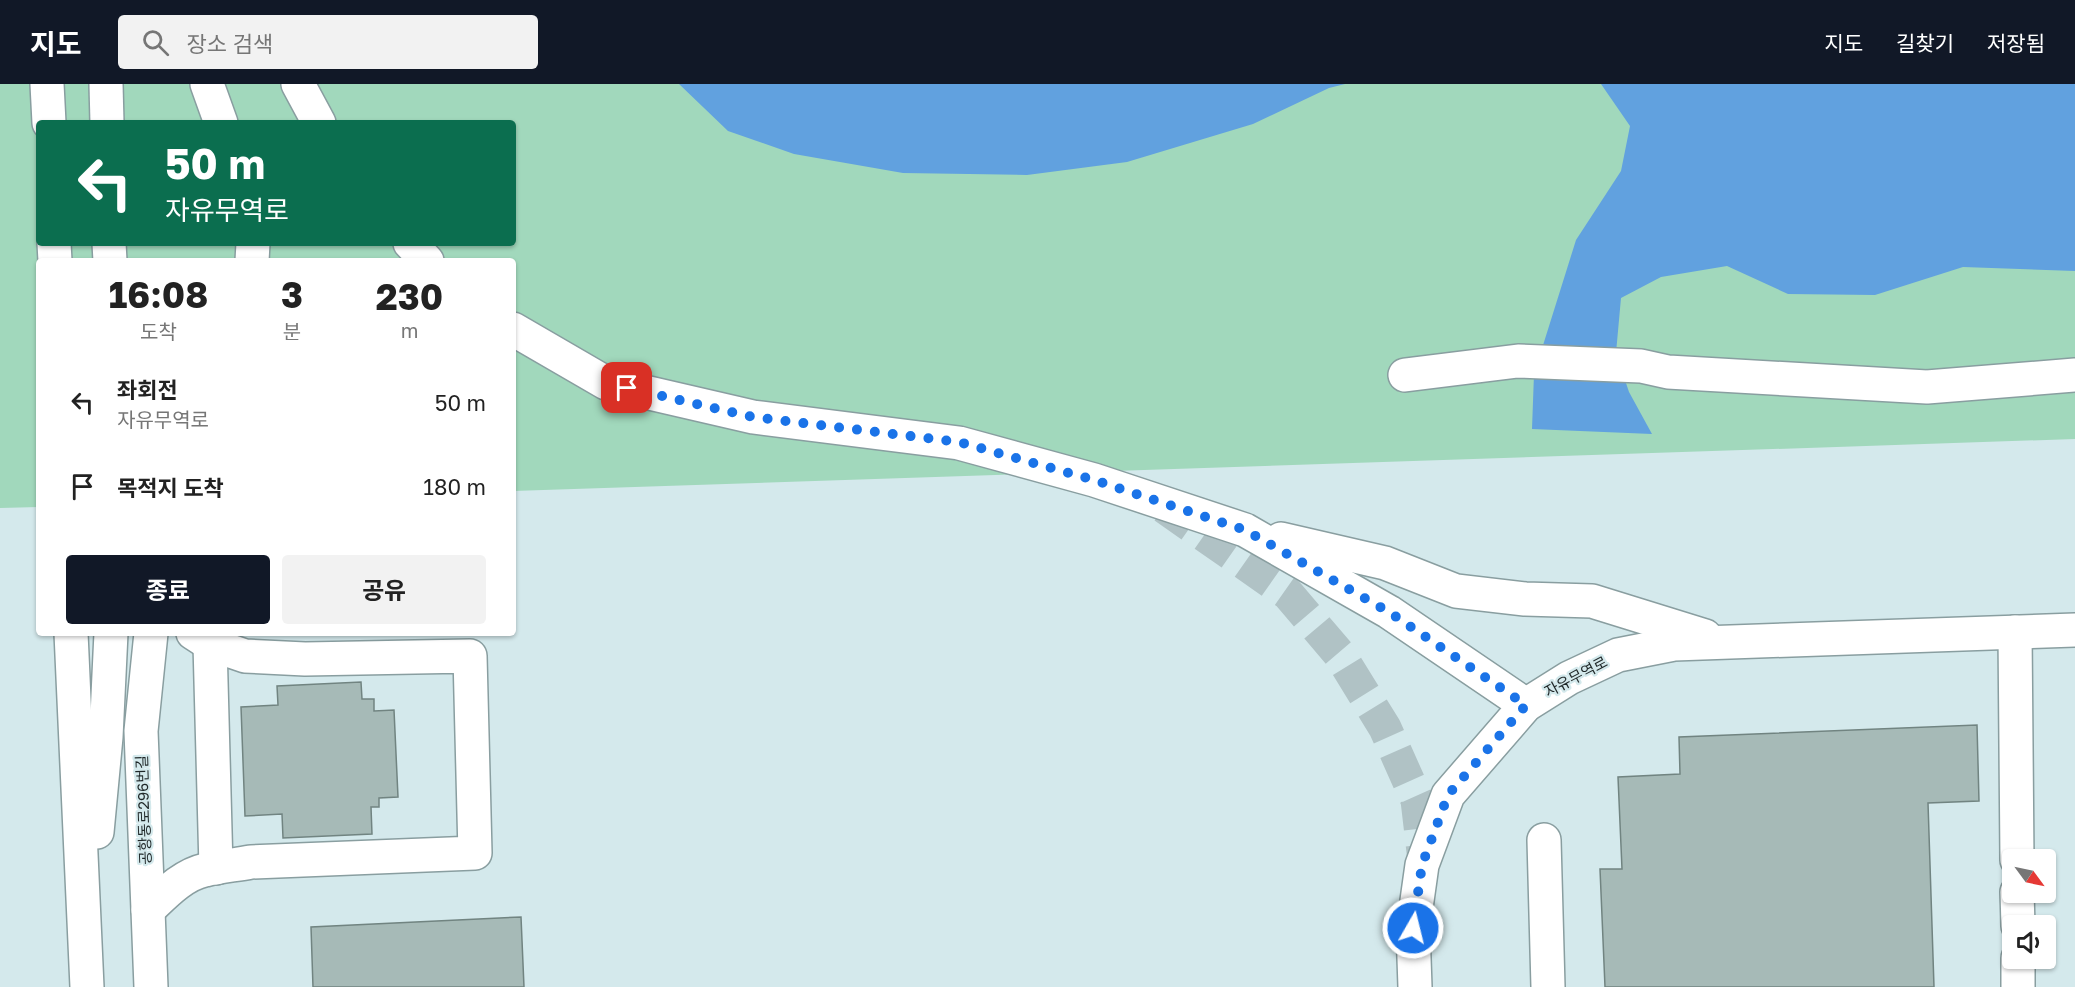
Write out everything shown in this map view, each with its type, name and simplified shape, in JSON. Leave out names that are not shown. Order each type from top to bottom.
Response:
[{"type":"lane","points":[[47,84],[48,120]]},
{"type":"lane","points":[[106,84],[107,120]]},
{"type":"lane","points":[[207,84],[221,120]]},
{"type":"lane","points":[[298,84],[317,120]]},
{"type":"lane","points":[[413,246],[424,258]]},
{"type":"lane","points":[[516,331],[606,383],[753,417],[959,442],[1094,480],[1245,530],[1385,563],[1456,591],[1525,599],[1592,601],[1728,643]]},
{"type":"lane","points":[[1405,375],[1518,361],[1641,366],[1668,372],[1927,387],[2075,375]]},
{"type":"lane","points":[[1245,530],[1389,612],[1526,705]]},
{"type":"lane","name":"자유무역로","points":[[1415,987],[1413,928],[1422,865],[1448,795],[1526,705],[1569,678],[1618,655],[1674,644],[2075,630]]},
{"type":"lane","points":[[2015,632],[2017,849]]},
{"type":"lane","points":[[71,636],[87,987]]},
{"type":"lane","points":[[85,951],[106,737],[111,636]]},
{"type":"lane","name":"공항동로296번길","points":[[151,636],[141,731],[151,987]]},
{"type":"lane","points":[[148,910],[172,887],[202,870],[216,868],[251,862],[475,853],[470,656],[304,659],[245,656],[202,638],[216,868]]},
{"type":"lane","points":[[1544,840],[1548,987]]},
{"type":"lane","points":[[2018,969],[2018,987]]},
{"type":"green space","points":[[0,84],[2075,84],[2075,439],[516,491],[516,258],[36,258],[36,507],[0,508]]},
{"type":"water","points":[[679,84],[1345,84],[1329,88],[1253,124],[1127,162],[1027,175],[903,173],[794,154],[728,131]]},
{"type":"water","points":[[1601,84],[2075,84],[2075,271],[1963,267],[1875,295],[1788,294],[1727,266],[1661,277],[1621,298],[1616,353],[1629,392],[1652,434],[1532,429],[1534,374],[1576,240],[1621,171],[1630,126]]},
{"type":"building","points":[[361,682],[362,699],[374,699],[374,711],[394,710],[398,797],[379,798],[379,807],[371,807],[372,834],[283,838],[282,814],[245,816],[241,707],[278,705],[277,686]]},
{"type":"building","points":[[1977,725],[1979,801],[1928,803],[1934,987],[1605,987],[1600,869],[1622,869],[1618,777],[1680,774],[1679,737]]},
{"type":"building","points":[[521,917],[524,987],[313,987],[311,927]]},
{"type":"tunnel","points":[[1164,507],[1288,594],[1340,655],[1385,728],[1417,800],[1424,860]]},
{"type":"route","points":[[627,388],[753,417],[959,442],[1094,480],[1245,530],[1389,612],[1526,705],[1448,795],[1422,865],[1413,928]]}]
